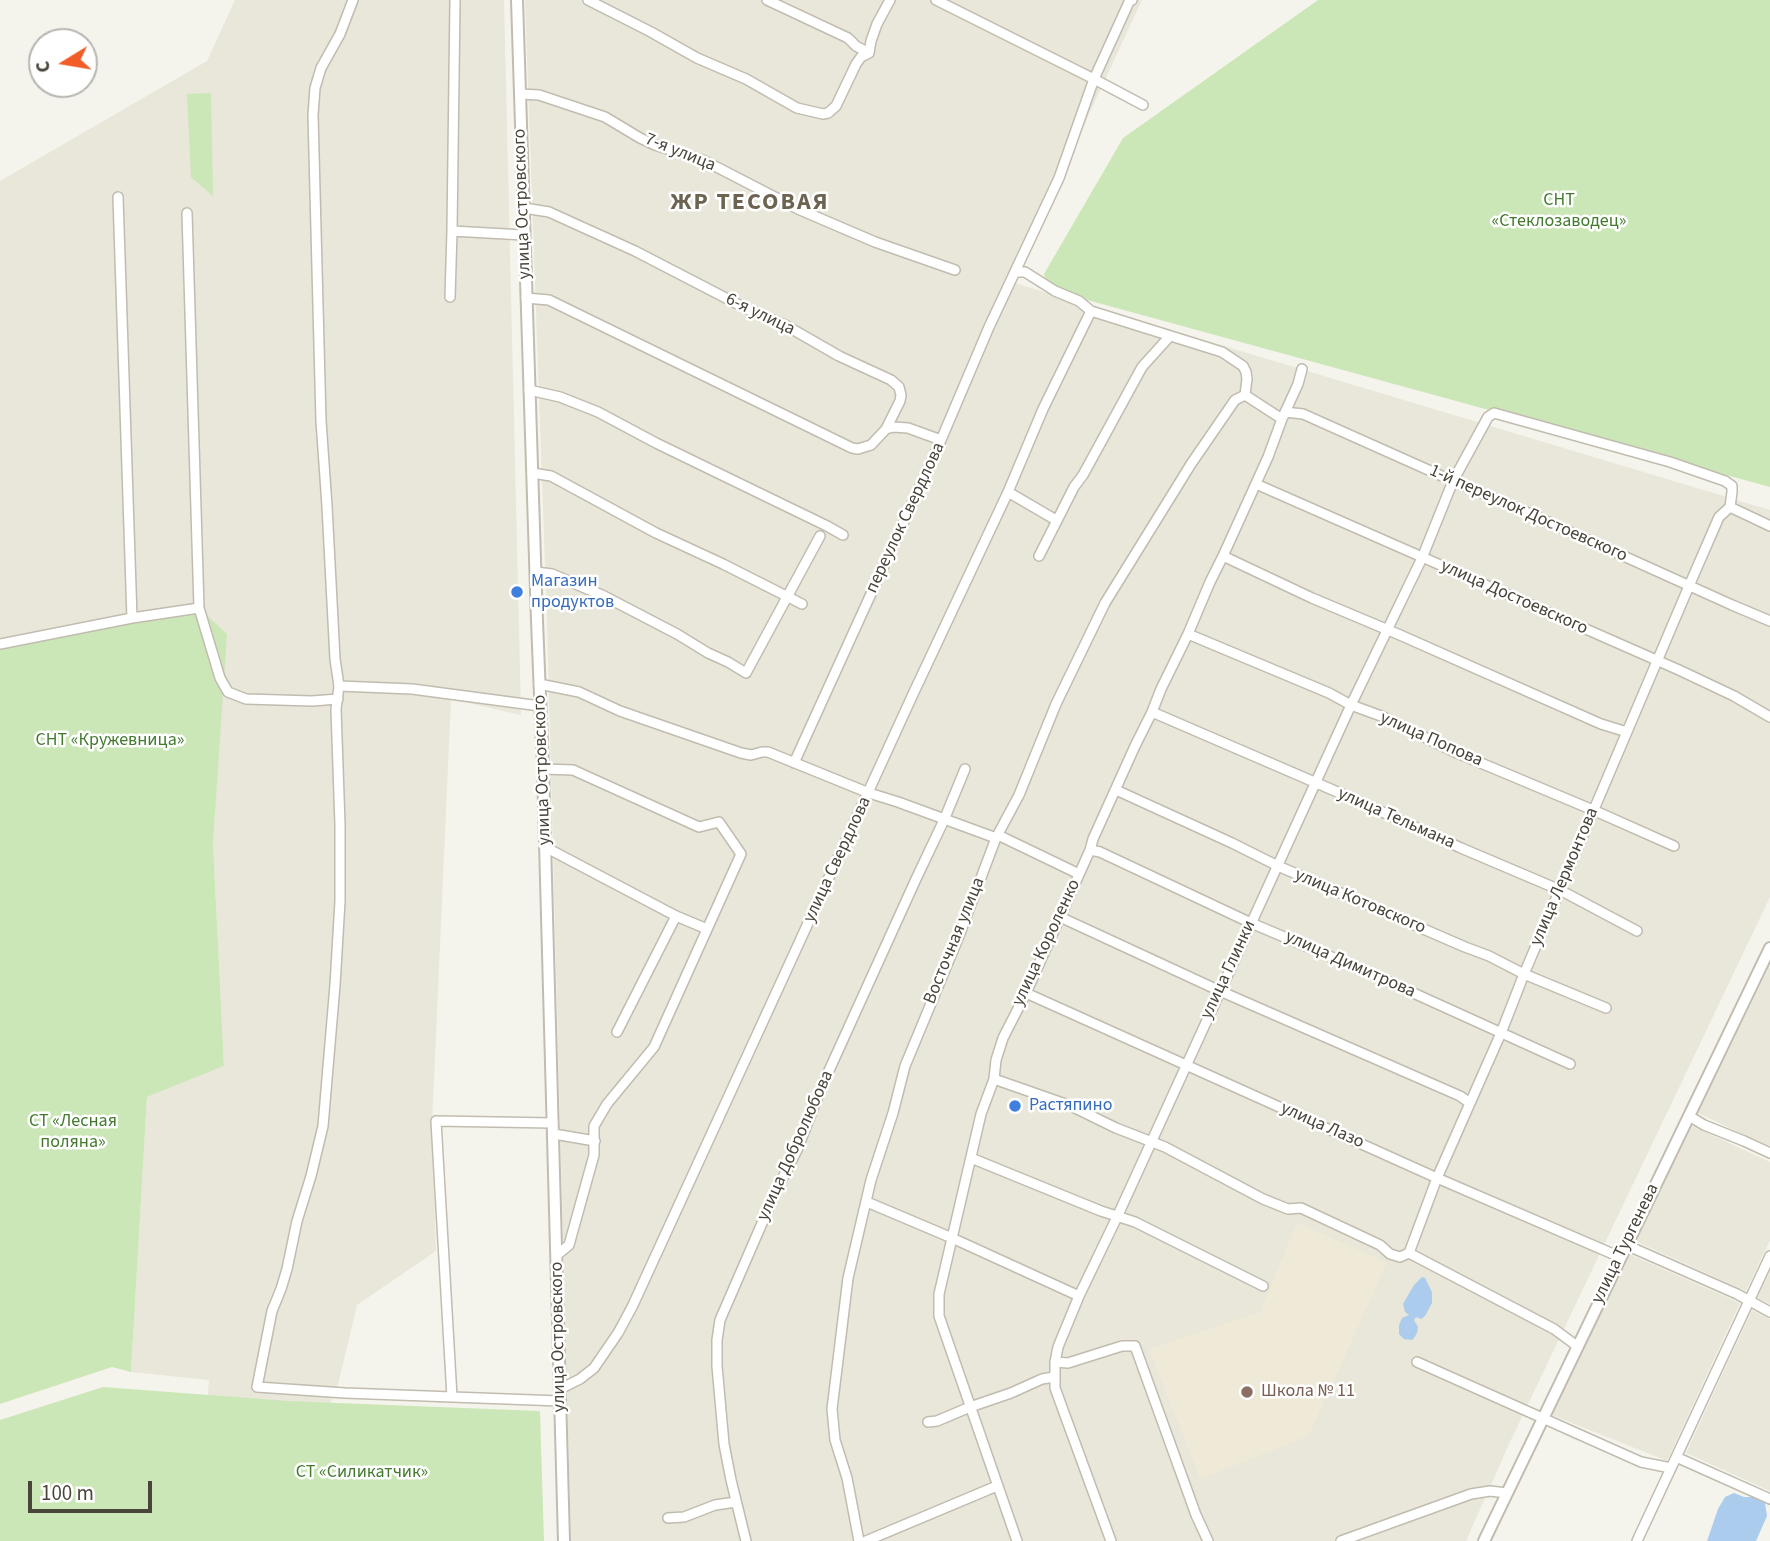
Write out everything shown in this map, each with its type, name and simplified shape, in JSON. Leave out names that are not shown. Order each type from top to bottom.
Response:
[{"type":"street","points":[[354,0],[340,34],[321,68],[313,115],[321,421],[335,659],[339,686],[336,709],[340,901],[335,985],[323,1126],[287,1269],[272,1311],[257,1387],[345,1394],[452,1397],[560,1395]]},
{"type":"street","points":[[450,297],[455,0]]},
{"type":"street","name":"улица Островского","points":[[517,0],[543,769],[564,1541]]},
{"type":"street","points":[[588,0],[697,58],[746,79],[796,108],[823,114],[836,106],[856,64],[869,52],[877,24],[890,0]]},
{"type":"street","points":[[767,0],[848,38],[856,46],[869,52]]},
{"type":"street","points":[[936,0],[1143,105]]},
{"type":"street","name":"переулок Свердлова","points":[[794,763],[941,440],[989,327],[1059,178],[1094,79],[1127,1]]},
{"type":"street","name":"7-я улица","points":[[520,94],[539,95],[605,117],[640,138],[705,161],[798,209],[875,242],[954,270]]},
{"type":"street","points":[[118,197],[132,618]]},
{"type":"street","name":"6-я улица","points":[[524,208],[548,212],[635,251],[891,380],[899,387],[901,395],[886,429]]},
{"type":"street","points":[[187,213],[198,608],[220,678],[228,692],[246,699],[338,699]]},
{"type":"street","points":[[453,231],[524,234]]},
{"type":"street","points":[[1015,272],[1025,272],[1055,291],[1079,301],[1091,311],[1215,350],[1243,366],[1247,379],[1244,394]]},
{"type":"street","points":[[526,298],[549,300],[852,448],[871,445],[886,429],[893,427],[908,428],[941,440]]},
{"type":"street","name":"улица Свердлова","points":[[560,1395],[594,1367],[618,1333],[633,1305],[1091,311]]},
{"type":"street","points":[[1039,556],[1056,520],[1142,367],[1170,336]]},
{"type":"street","name":"улица Короленко","points":[[1017,1541],[939,1316],[939,1294],[981,1114],[994,1079],[996,1060],[1003,1038],[1026,993],[1135,746],[1256,484],[1302,369]]},
{"type":"street","points":[[529,390],[561,397],[598,412],[843,536]]},
{"type":"street","name":"1-й переулок Достоевского","points":[[1244,394],[1284,415],[1303,414],[1770,621]]},
{"type":"street","name":"Восточная улица","points":[[859,1541],[847,1478],[835,1440],[832,1409],[844,1300],[876,1161],[893,1113],[905,1066],[997,837],[1018,795],[1056,704],[1105,603],[1191,464],[1235,400],[1244,394]]},
{"type":"street","name":"улица Глинки","points":[[1111,1541],[1055,1388],[1055,1362],[1063,1334],[1351,705],[1422,558],[1453,481],[1488,417],[1494,413],[1670,462],[1725,481],[1731,486],[1730,507]]},
{"type":"street","points":[[532,473],[551,476],[656,533],[802,604]]},
{"type":"street","name":"улица Достоевского","points":[[1256,484],[1707,682],[1770,717]]},
{"type":"street","points":[[1008,492],[1056,520]]},
{"type":"street","points":[[1730,507],[1770,526]]},
{"type":"street","name":"улица Лермонтова","points":[[1409,1253],[1437,1178],[1689,586],[1719,517],[1730,507]]},
{"type":"street","points":[[536,572],[552,574],[604,596],[746,673],[820,536]]},
{"type":"street","points":[[1223,556],[1312,598],[1601,724],[1627,732]]},
{"type":"street","points":[[0,644],[198,608]]},
{"type":"street","name":"улица Попова","points":[[1188,634],[1329,693],[1457,753],[1674,846]]},
{"type":"street","points":[[539,684],[579,692],[654,723],[741,753],[751,755],[768,752],[869,793],[997,837],[1079,874]]},
{"type":"street","points":[[339,686],[412,689],[540,706]]},
{"type":"street","name":"улица Тельмана","points":[[1152,712],[1560,890],[1637,930]]},
{"type":"street","points":[[543,769],[573,770],[699,827],[719,822],[741,854],[654,1047],[607,1104],[594,1126],[594,1155],[569,1245],[557,1255]]},
{"type":"street","name":"улица Добролюбова","points":[[746,1541],[724,1444],[717,1366],[720,1320],[965,769]]},
{"type":"street","name":"улица Котовского","points":[[1116,790],[1278,866],[1606,1008]]},
{"type":"street","points":[[545,847],[676,916],[707,929]]},
{"type":"street","name":"улица Димитрова","points":[[1090,850],[1100,852],[1251,923],[1570,1064]]},
{"type":"street","points":[[617,1032],[676,916]]},
{"type":"street","points":[[1060,917],[1470,1102]]},
{"type":"street","name":"улица Тургенева","points":[[1484,1541],[1770,948]]},
{"type":"street","name":"улица Лазо","points":[[1026,993],[1437,1178],[1620,1256]]},
{"type":"street","points":[[994,1079],[1071,1106],[1165,1147],[1263,1199],[1288,1209],[1301,1208],[1380,1245],[1390,1254],[1399,1257],[1409,1253],[1554,1329],[1577,1346]]},
{"type":"street","points":[[1689,1116],[1770,1153]]},
{"type":"street","points":[[452,1397],[436,1121],[553,1128],[595,1141]]},
{"type":"street","points":[[971,1158],[1101,1211],[1135,1222],[1263,1286]]},
{"type":"street","points":[[867,1202],[1079,1296]]},
{"type":"street","points":[[1626,1245],[1770,1312]]},
{"type":"street","points":[[1637,1541],[1770,1256]]},
{"type":"street","points":[[1055,1362],[1068,1363],[1122,1346],[1135,1346],[1196,1515],[1208,1541]]},
{"type":"street","points":[[1417,1362],[1641,1462],[1671,1468]]},
{"type":"street","points":[[928,1422],[937,1421],[1042,1379],[1054,1377]]},
{"type":"street","points":[[1676,1457],[1770,1499]]},
{"type":"street","points":[[866,1541],[997,1486]]},
{"type":"street","points":[[1341,1541],[1369,1536],[1471,1494],[1490,1491],[1507,1493]]},
{"type":"street","points":[[668,1518],[684,1517],[715,1505],[736,1502]]},
{"type":"shaded area","points":[[235,0],[504,0],[521,715],[451,699],[432,1123],[436,1251],[357,1305],[336,1393],[332,1393],[330,1419],[207,1409],[209,1380],[131,1372],[147,1097],[224,1066],[213,843],[215,814],[0,672],[0,181],[207,61]]},
{"type":"shaded area","points":[[525,0],[1142,0],[1011,282],[1770,510],[1770,897],[1509,1444],[1466,1541],[571,1541],[547,621]]},
{"type":"shaded area","points":[[1770,965],[1770,1147],[1698,1113]]},
{"type":"shaded area","points":[[1692,1126],[1770,1162],[1770,1240],[1746,1291],[1635,1241]]},
{"type":"shaded area","name":"Школа № 11","points":[[1297,1222],[1387,1263],[1309,1436],[1200,1479],[1149,1349],[1260,1312]]},
{"type":"shaded area","points":[[1629,1254],[1740,1303],[1667,1461],[1552,1415]]},
{"type":"shaded area","points":[[1770,1272],[1770,1304],[1757,1298]]},
{"type":"shaded area","points":[[1752,1310],[1770,1319],[1770,1491],[1686,1453]]},
{"type":"green space","name":"СНТ «Стеклозаводец»","points":[[1318,0],[1770,0],[1770,487],[1047,289],[1044,274],[1123,138]]},
{"type":"green space","points":[[211,93],[213,196],[191,177],[187,94]]},
{"type":"green space","name":"СНТ «Кружевница»","points":[[199,608],[227,634],[213,843],[224,1066],[147,1097],[131,1372],[112,1367],[0,1404],[0,648]]},
{"type":"green space","name":"СТ «Силикатчик»","points":[[103,1387],[288,1401],[540,1411],[544,1541],[0,1541],[0,1420]]},
{"type":"water","points":[[1422,1277],[1432,1292],[1432,1303],[1425,1316],[1421,1319],[1416,1317],[1414,1320],[1418,1327],[1414,1338],[1404,1339],[1399,1334],[1399,1325],[1402,1318],[1409,1315],[1403,1304]]},
{"type":"water","points":[[1734,1493],[1755,1497],[1765,1503],[1767,1516],[1756,1541],[1707,1541],[1718,1509],[1725,1497]]},
{"type":"place","name":"Магазин продуктов","points":[[517,592]]},
{"type":"place","name":"Растяпино","points":[[1015,1106]]},
{"type":"place","name":"Школа № 11","points":[[1247,1392]]},
{"type":"district","name":"ЖР ТЕСОВАЯ","points":[[750,204]]},
{"type":"park label","name":"СТ «Лесная поляна»","points":[[73,1132]]}]
